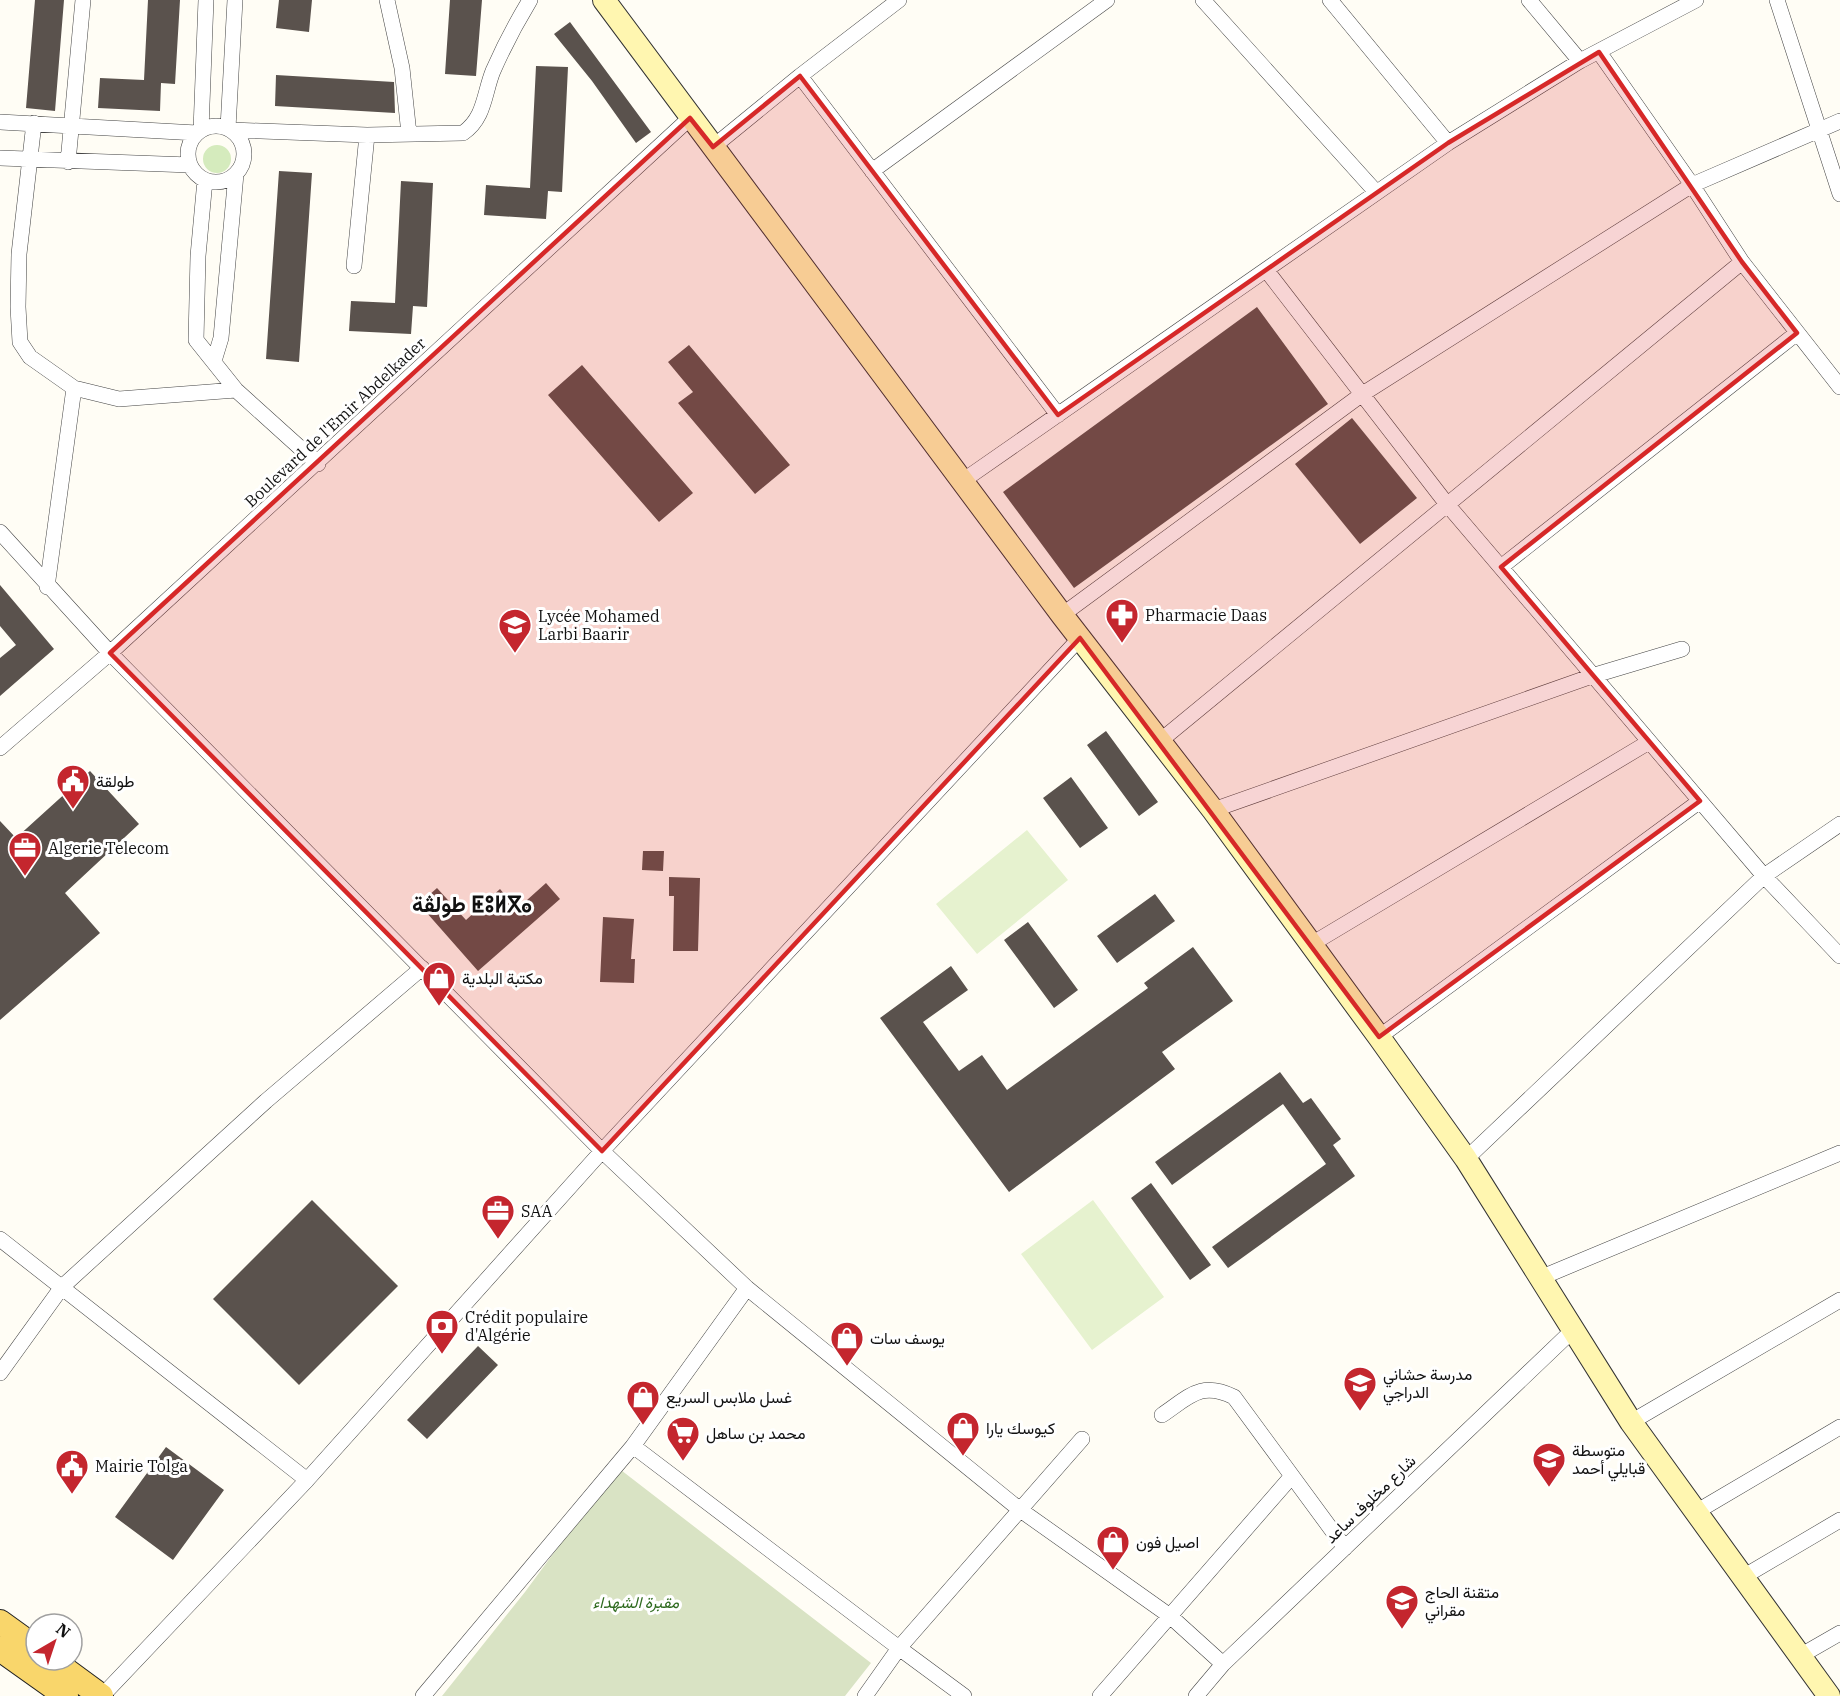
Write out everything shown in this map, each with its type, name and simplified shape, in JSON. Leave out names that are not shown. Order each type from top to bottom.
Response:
[{"type":"main road","points":[[0,1622],[24,1639]]},
{"type":"main road","points":[[0,1649],[66,1696]]},
{"type":"main road","points":[[68,1672],[101,1696]]},
{"type":"street","points":[[68,162],[82,0]]},
{"type":"street","points":[[199,132],[206,0]]},
{"type":"street","points":[[230,129],[235,0]]},
{"type":"street","points":[[387,0],[402,68],[409,134]]},
{"type":"street","points":[[236,174],[216,182],[205,180],[190,165],[188,154],[190,142],[199,132],[210,126],[230,129],[367,135],[463,133],[470,128],[482,109],[492,74],[512,28],[530,0]]},
{"type":"street","points":[[604,0],[690,118],[964,480],[1062,615],[1213,810],[1379,1037],[1466,1160],[1631,1422],[1829,1696]]},
{"type":"street","points":[[713,147],[899,0]]},
{"type":"street","points":[[872,171],[1107,0]]},
{"type":"street","points":[[1203,0],[1376,192]]},
{"type":"street","points":[[1330,0],[1448,143]]},
{"type":"street","points":[[1529,0],[1580,60]]},
{"type":"street","points":[[964,480],[1448,143],[1580,60],[1696,0]]},
{"type":"street","points":[[1777,0],[1817,130],[1840,194]]},
{"type":"street","points":[[1599,52],[1692,185],[1742,262],[1840,387]]},
{"type":"street","points":[[800,76],[1058,415]]},
{"type":"street","name":"Boulevard de l'Emir Abdelkader","points":[[0,748],[110,653],[318,464],[690,118]]},
{"type":"street","points":[[1062,615],[1361,395],[1692,185],[1840,121]]},
{"type":"street","points":[[0,122],[199,132]]},
{"type":"street","points":[[34,123],[32,160],[19,254],[18,308],[20,342],[30,357],[74,388],[119,399],[236,390]]},
{"type":"street","points":[[214,362],[221,338],[236,174],[245,156],[239,137],[230,129]]},
{"type":"street","points":[[354,266],[367,135]]},
{"type":"street","points":[[0,159],[190,165]]},
{"type":"street","points":[[205,180],[198,256],[196,340],[236,390],[318,464]]},
{"type":"street","points":[[1161,741],[1446,503],[1742,262]]},
{"type":"street","points":[[1267,271],[1446,503],[1764,876],[1840,956]]},
{"type":"street","points":[[1501,567],[1797,333]]},
{"type":"street","points":[[196,340],[221,338]]},
{"type":"street","points":[[47,587],[74,388]]},
{"type":"street","points":[[0,532],[47,587],[110,653],[602,1151],[747,1288],[1019,1509],[1170,1616],[1223,1664]]},
{"type":"street","points":[[101,1696],[307,1480],[602,1151],[1080,638]]},
{"type":"street","points":[[1213,810],[1595,675],[1682,649]]},
{"type":"street","points":[[1310,945],[1649,742]]},
{"type":"street","points":[[1379,1037],[1700,801]]},
{"type":"street","points":[[1466,1160],[1764,876],[1840,824]]},
{"type":"street","points":[[0,1373],[62,1287],[266,1101],[422,968]]},
{"type":"street","points":[[1540,1278],[1840,1152]]},
{"type":"street","points":[[0,1239],[307,1480]]},
{"type":"street","points":[[423,1696],[633,1446],[747,1288]]},
{"type":"street","points":[[1631,1422],[1840,1300]]},
{"type":"street","name":"شارع مخلوف ساعد","points":[[1196,1696],[1223,1664],[1572,1331]]},
{"type":"street","points":[[1162,1415],[1201,1389],[1218,1389],[1234,1397],[1345,1548]]},
{"type":"street","points":[[1696,1512],[1840,1427]]},
{"type":"street","points":[[866,1696],[899,1648],[1082,1439]]},
{"type":"street","points":[[633,1446],[964,1696]]},
{"type":"street","points":[[1100,1696],[1292,1476]]},
{"type":"street","points":[[1743,1576],[1840,1520]]},
{"type":"street","points":[[1800,1656],[1840,1633]]},
{"type":"highlighted area","points":[[1599,52],[1742,262],[1797,333],[1501,567],[1700,801],[1379,1037],[1080,638],[602,1151],[110,653],[690,118],[713,147],[800,76],[1058,415],[1448,143]]},
{"type":"green space","points":[[217,145],[227,149],[231,159],[227,169],[217,173],[207,169],[203,159],[207,149]]},
{"type":"green space","points":[[1027,830],[1068,880],[977,954],[936,904]]},
{"type":"green space","points":[[1093,1200],[1164,1297],[1092,1350],[1021,1254]]},
{"type":"green space","name":"مقبرة الشهداء","points":[[617,1467],[871,1663],[845,1696],[442,1696],[525,1592]]},
{"type":"building","points":[[35,0],[64,0],[55,111],[26,108]]},
{"type":"building","points":[[148,0],[180,0],[175,84],[161,83],[160,111],[98,108],[100,78],[144,80]]},
{"type":"building","points":[[279,0],[312,0],[309,32],[276,28]]},
{"type":"building","points":[[450,0],[482,0],[476,76],[445,74]]},
{"type":"building","points":[[570,22],[651,132],[636,143],[592,81],[554,34]]},
{"type":"building","points":[[536,66],[568,67],[562,192],[548,191],[546,219],[484,215],[486,185],[530,188]]},
{"type":"building","points":[[276,75],[394,82],[395,113],[275,106]]},
{"type":"building","points":[[279,171],[312,173],[299,362],[266,359]]},
{"type":"building","points":[[401,181],[433,183],[427,307],[413,306],[411,334],[349,331],[351,301],[395,303]]},
{"type":"building","points":[[1257,307],[1328,404],[1074,588],[1003,492]]},
{"type":"building","points":[[689,345],[790,465],[755,494],[678,403],[693,392],[668,362]]},
{"type":"building","points":[[582,365],[693,493],[659,522],[548,395]]},
{"type":"building","points":[[1352,418],[1417,498],[1360,544],[1295,464]]},
{"type":"building","points":[[0,585],[54,649],[0,696],[0,658],[16,645],[0,626]]},
{"type":"building","points":[[1106,731],[1158,802],[1139,816],[1087,745]]},
{"type":"building","points":[[90,771],[139,824],[65,893],[100,933],[0,1020],[0,821],[16,838]]},
{"type":"building","points":[[1071,777],[1108,828],[1080,848],[1043,798]]},
{"type":"building","points":[[643,851],[664,851],[663,871],[642,870]]},
{"type":"building","points":[[669,877],[700,878],[698,951],[673,951],[674,896],[669,896]]},
{"type":"building","points":[[546,883],[560,899],[478,971],[419,904],[437,888],[466,920],[500,889],[517,909]]},
{"type":"building","points":[[1155,894],[1175,921],[1117,963],[1097,936]]},
{"type":"building","points":[[603,917],[634,919],[631,959],[635,959],[634,983],[600,982]]},
{"type":"building","points":[[1028,922],[1078,990],[1054,1008],[1004,940]]},
{"type":"building","points":[[1193,947],[1233,1001],[1162,1052],[1175,1069],[1009,1192],[880,1018],[951,966],[968,990],[923,1022],[959,1071],[982,1055],[1007,1090],[1148,988],[1144,983]]},
{"type":"building","points":[[1280,1072],[1303,1103],[1311,1098],[1341,1139],[1333,1145],[1355,1176],[1228,1268],[1212,1247],[1326,1164],[1283,1104],[1172,1185],[1155,1162]]},
{"type":"building","points":[[1151,1183],[1211,1265],[1190,1280],[1131,1198]]},
{"type":"building","points":[[312,1200],[398,1286],[299,1385],[213,1299]]},
{"type":"building","points":[[478,1346],[498,1365],[427,1439],[407,1420]]},
{"type":"building","points":[[166,1447],[224,1490],[173,1560],[115,1517]]},
{"type":"place","name":"Pharmacie Daas","points":[[1122,644]]},
{"type":"place","name":"Lycée Mohamed Larbi Baarir","points":[[515,654]]},
{"type":"place","name":"طولقة","points":[[73,810]]},
{"type":"place","name":"Algerie Telecom","points":[[25,877]]},
{"type":"place","name":"مكتبة البلدية","points":[[439,1007]]},
{"type":"place","name":"SAA","points":[[498,1240]]},
{"type":"place","name":"Crédit populaire d'Algérie","points":[[442,1355]]},
{"type":"place","name":"يوسف سات","points":[[847,1367]]},
{"type":"place","name":"مدرسة حشاني الدراجي","points":[[1360,1412]]},
{"type":"place","name":"غسل ملابس السريع","points":[[643,1426]]},
{"type":"place","name":"كيوسك يارا","points":[[963,1457]]},
{"type":"place","name":"محمد بن ساهل","points":[[683,1462]]},
{"type":"place","name":"متوسطة قبايلي أحمد","points":[[1549,1488]]},
{"type":"place","name":"Mairie Tolga","points":[[72,1495]]},
{"type":"place","name":"اصيل فون","points":[[1113,1571]]},
{"type":"place","name":"متقنة الحاج مقراني","points":[[1402,1630]]},
{"type":"district","name":"طولڤة ⵟⵓⵍⴳⴰ","points":[[472,903]]}]
